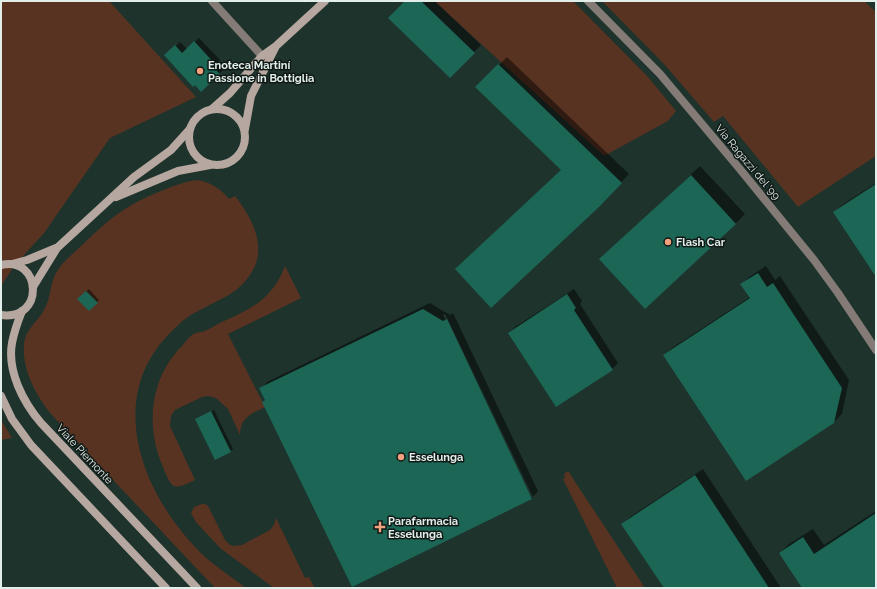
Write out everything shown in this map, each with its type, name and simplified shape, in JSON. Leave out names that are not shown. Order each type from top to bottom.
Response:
[{"type":"street","points":[[212,1],[262,56]]},
{"type":"street","points":[[34,287],[56,248],[134,177],[171,150],[190,129],[198,116],[212,109],[230,93],[262,56],[276,46],[325,1]]},
{"type":"street","name":"Via Ragazzi del '99","points":[[588,1],[660,74],[749,180],[822,270],[876,350]]},
{"type":"street","points":[[244,129],[251,96],[276,46]]},
{"type":"street","points":[[190,129],[189,143],[192,151],[203,162],[219,166],[234,160],[240,154],[245,142],[244,129],[241,121],[228,111],[212,109]]},
{"type":"street","points":[[111,199],[172,173],[211,165]]},
{"type":"street","points":[[1,264],[11,264],[27,260],[56,248]]},
{"type":"street","points":[[11,264],[25,270],[31,278],[34,287]]},
{"type":"street","name":"Viale Piemonte","points":[[34,287],[30,302],[22,311],[13,338],[12,358],[18,384],[29,407],[41,423],[197,588]]},
{"type":"street","points":[[1,315],[16,314],[22,311]]},
{"type":"street","points":[[1,396],[12,419],[31,445],[166,588]]},
{"type":"shaded area","points":[[1,1],[109,1],[196,97],[110,138],[44,233],[14,266],[1,286]]},
{"type":"shaded area","points":[[434,1],[573,1],[648,77],[676,111],[668,121],[604,156]]},
{"type":"shaded area","points":[[602,1],[864,1],[876,12],[876,156],[798,207],[723,116],[714,122],[664,64]]},
{"type":"shaded area","points":[[198,180],[216,187],[229,199],[235,196],[241,204],[255,230],[258,249],[257,259],[249,276],[237,289],[185,319],[174,329],[152,356],[140,384],[135,414],[139,445],[148,475],[163,504],[181,531],[203,555],[246,588],[215,588],[50,413],[39,397],[31,381],[25,363],[25,338],[45,308],[54,277],[61,265],[104,224],[117,214],[143,199],[166,189],[186,182]]},
{"type":"shaded area","points":[[285,266],[301,298],[228,334],[265,407],[251,414],[244,420],[240,429],[240,435],[228,409],[216,398],[208,396],[202,397],[175,410],[171,416],[170,426],[195,480],[182,486],[174,486],[171,484],[163,467],[157,451],[154,435],[154,403],[157,387],[163,372],[172,358],[192,335],[207,330],[261,301],[274,286]]},
{"type":"shaded area","points":[[1,420],[12,438],[1,440]]},
{"type":"shaded area","points":[[568,471],[645,588],[617,588],[563,479],[565,477],[564,474]]},
{"type":"shaded area","points":[[202,504],[208,506],[225,540],[230,545],[234,546],[242,545],[270,530],[274,525],[276,518],[305,578],[309,577],[315,588],[274,588],[220,548],[196,522],[191,513],[194,507]]},
{"type":"building","points":[[405,1],[421,1],[475,53],[450,78],[388,18]]},
{"type":"building","points":[[194,41],[216,65],[214,68],[220,74],[201,92],[195,85],[193,87],[164,55],[175,45],[182,53]]},
{"type":"building","points":[[498,64],[622,183],[599,207],[491,308],[455,269],[561,170],[475,87]]},
{"type":"building","name":"Flash Car","points":[[691,175],[736,224],[645,309],[599,259]]},
{"type":"building","points":[[876,184],[876,277],[833,212]]},
{"type":"building","points":[[758,273],[767,287],[773,283],[842,388],[834,423],[746,481],[663,355],[750,298],[740,284]]},
{"type":"building","points":[[86,291],[98,303],[89,311],[77,299]]},
{"type":"building","points":[[567,294],[576,308],[574,310],[613,370],[556,407],[508,333]]},
{"type":"building","name":"Esselunga","points":[[423,309],[443,321],[447,319],[532,499],[352,587],[262,402],[265,400],[259,388]]},
{"type":"building","points":[[211,411],[231,452],[215,460],[195,419]]},
{"type":"building","points":[[695,475],[769,588],[664,588],[621,524]]},
{"type":"building","points":[[876,513],[876,588],[802,588],[779,553],[803,537],[814,554]]},
{"type":"place","name":"Enoteca Martiní Passione in Bottiglia","points":[[200,71]]},
{"type":"place","name":"Flash Car","points":[[668,242]]},
{"type":"place","name":"Esselunga","points":[[401,457]]},
{"type":"place","name":"Parafarmacia Esselunga","points":[[380,527]]}]
